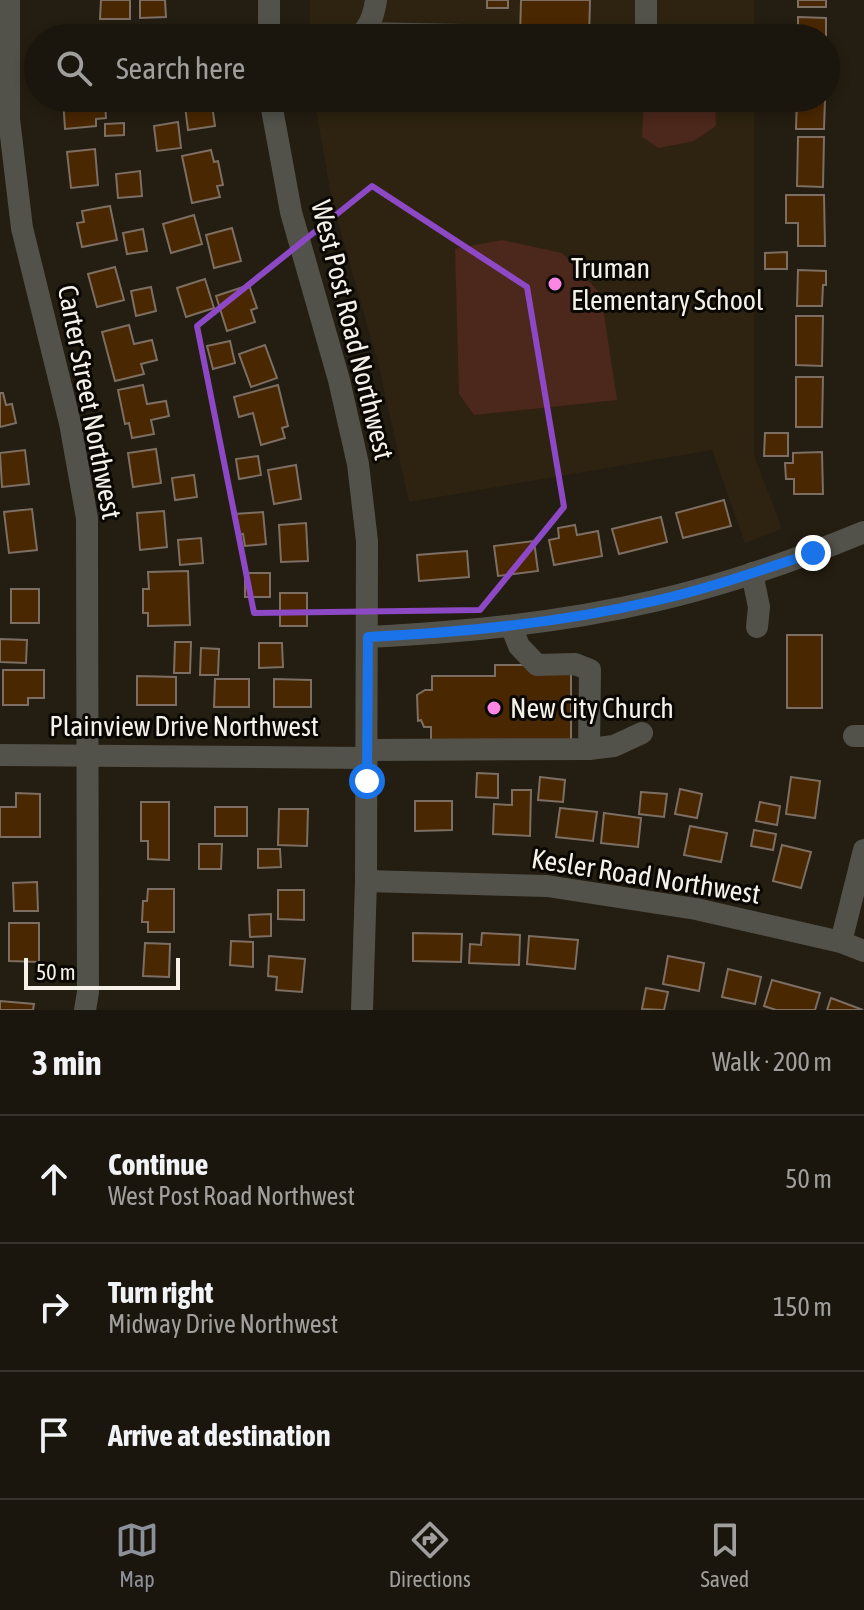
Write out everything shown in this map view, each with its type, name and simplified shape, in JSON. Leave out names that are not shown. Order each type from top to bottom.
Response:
[{"type":"street","name":"Carter Street Northwest","points":[[9,0],[9,119],[22,228],[70,423],[87,518],[89,756],[88,992],[85,1010]]},
{"type":"street","points":[[269,0],[269,24]]},
{"type":"street","points":[[369,24],[376,0]]},
{"type":"street","points":[[646,0],[646,24]]},
{"type":"street","name":"West Post Road Northwest","points":[[273,112],[291,212],[339,380],[358,464],[367,541],[366,881],[362,1010]]},
{"type":"street","points":[[368,637],[552,621],[655,601],[752,573],[864,532]]},
{"type":"street","points":[[752,573],[759,607],[757,627]]},
{"type":"street","points":[[511,626],[519,646],[537,665],[575,664],[590,670],[589,749]]},
{"type":"street","name":"Plainview Drive Northwest","points":[[0,755],[367,754],[589,749],[614,746],[642,733]]},
{"type":"street","points":[[841,942],[864,850]]},
{"type":"street","name":"Kesler Road Northwest","points":[[366,881],[547,886],[696,909],[841,942],[864,951]]},
{"type":"highlighted area","points":[[372,186],[527,287],[564,507],[480,610],[254,613],[197,326]]},
{"type":"shaded area","points":[[310,0],[754,0],[754,24],[310,24]]},
{"type":"shaded area","name":"Truman Elementary School","points":[[316,112],[754,112],[754,455],[782,529],[745,543],[712,450],[409,502],[379,367],[332,201]]},
{"type":"shaded area","points":[[643,112],[716,112],[716,126],[694,141],[659,148],[642,137]]},
{"type":"shaded area","points":[[502,240],[562,253],[601,294],[617,400],[474,415],[459,394],[455,249]]},
{"type":"building","points":[[101,0],[130,0],[130,19],[100,19]]},
{"type":"building","points":[[140,0],[165,0],[166,17],[140,18]]},
{"type":"building","points":[[487,0],[508,0],[508,8],[487,8]]},
{"type":"building","points":[[521,0],[590,0],[589,24],[520,24]]},
{"type":"building","points":[[798,0],[826,0],[826,7],[798,7]]},
{"type":"building","points":[[798,17],[826,18],[826,24],[798,24]]},
{"type":"building","points":[[64,112],[106,112],[106,118],[96,119],[96,126],[65,129]]},
{"type":"building","points":[[186,112],[213,112],[215,126],[188,130]]},
{"type":"building","points":[[797,112],[825,112],[824,129],[796,129]]},
{"type":"building","points":[[178,122],[181,148],[157,151],[154,126]]},
{"type":"building","points":[[124,123],[124,135],[105,136],[105,124]]},
{"type":"building","points":[[798,137],[824,137],[823,187],[797,186]]},
{"type":"building","points":[[95,149],[98,185],[71,188],[67,152]]},
{"type":"building","points":[[211,150],[214,162],[218,161],[223,185],[217,186],[220,197],[192,203],[182,156]]},
{"type":"building","points":[[140,171],[142,196],[118,198],[116,174]]},
{"type":"building","points":[[786,195],[824,195],[825,246],[798,246],[798,223],[786,223]]},
{"type":"building","points":[[110,206],[117,240],[82,247],[77,223],[84,222],[82,211]]},
{"type":"building","points":[[194,215],[202,244],[171,253],[163,224]]},
{"type":"building","points":[[232,228],[241,261],[214,268],[206,235]]},
{"type":"building","points":[[143,229],[147,251],[127,254],[123,233]]},
{"type":"building","points":[[787,252],[787,269],[765,269],[765,253]]},
{"type":"building","points":[[115,267],[124,300],[97,307],[88,274]]},
{"type":"building","points":[[798,270],[826,271],[822,306],[797,306]]},
{"type":"building","points":[[205,279],[214,308],[186,317],[177,288]]},
{"type":"building","points":[[249,285],[257,308],[251,310],[255,322],[227,331],[216,296]]},
{"type":"building","points":[[151,287],[156,311],[136,316],[131,291]]},
{"type":"building","points":[[796,316],[823,316],[822,366],[796,365]]},
{"type":"building","points":[[129,325],[134,344],[152,340],[157,360],[141,364],[144,374],[115,381],[102,332]]},
{"type":"building","points":[[230,341],[235,363],[213,369],[207,346]]},
{"type":"building","points":[[265,345],[277,378],[251,387],[239,354]]},
{"type":"building","points":[[796,377],[823,377],[822,427],[796,427]]},
{"type":"building","points":[[143,385],[147,404],[166,401],[169,416],[151,420],[154,434],[132,438],[129,423],[125,424],[118,390]]},
{"type":"building","points":[[278,385],[288,426],[282,428],[285,438],[261,445],[253,413],[239,417],[234,397]]},
{"type":"building","points":[[0,393],[3,393],[6,405],[12,404],[16,423],[0,427]]},
{"type":"building","points":[[765,433],[788,433],[788,456],[764,456]]},
{"type":"building","points":[[156,449],[161,483],[133,487],[128,453]]},
{"type":"building","points":[[25,450],[29,484],[2,487],[0,453]]},
{"type":"building","points":[[822,452],[823,494],[794,494],[794,479],[786,479],[785,463],[793,463],[793,453]]},
{"type":"building","points":[[258,456],[261,475],[239,479],[236,459]]},
{"type":"building","points":[[296,465],[301,499],[274,504],[268,470]]},
{"type":"building","points":[[194,475],[197,497],[175,500],[172,478]]},
{"type":"building","points":[[724,500],[731,526],[683,538],[676,513]]},
{"type":"building","points":[[32,509],[37,550],[9,553],[4,512]]},
{"type":"building","points":[[164,511],[167,547],[140,550],[137,513]]},
{"type":"building","points":[[263,512],[266,544],[245,546],[243,534],[237,535],[235,514]]},
{"type":"building","points":[[661,517],[667,542],[619,554],[612,529]]},
{"type":"building","points":[[306,523],[308,561],[281,562],[279,525]]},
{"type":"building","points":[[575,525],[577,535],[598,531],[602,556],[554,565],[549,540],[559,538],[558,528]]},
{"type":"building","points":[[201,538],[203,563],[180,565],[178,540]]},
{"type":"building","points":[[534,541],[538,571],[498,576],[494,546]]},
{"type":"building","points":[[467,551],[469,577],[419,581],[417,555]]},
{"type":"building","points":[[188,571],[190,625],[148,626],[148,613],[143,613],[143,589],[149,589],[148,572]]},
{"type":"building","points":[[245,573],[270,573],[270,597],[245,597]]},
{"type":"building","points":[[11,589],[39,589],[39,623],[11,623]]},
{"type":"building","points":[[280,593],[307,593],[307,626],[280,626]]},
{"type":"building","points":[[787,635],[822,635],[822,708],[787,708]]},
{"type":"building","points":[[0,639],[27,640],[26,663],[0,662]]},
{"type":"building","points":[[175,642],[191,642],[190,673],[174,673]]},
{"type":"building","points":[[259,643],[282,643],[283,667],[259,668]]},
{"type":"building","points":[[201,648],[219,649],[218,675],[200,675]]},
{"type":"building","name":"New City Church","points":[[495,665],[530,665],[571,672],[571,740],[431,741],[431,727],[424,727],[421,720],[418,721],[417,695],[432,690],[432,676],[495,676]]},
{"type":"building","points":[[3,670],[44,670],[44,698],[28,698],[28,705],[3,705]]},
{"type":"building","points":[[137,676],[176,677],[176,705],[137,705]]},
{"type":"building","points":[[215,679],[249,679],[249,707],[214,707]]},
{"type":"building","points":[[274,679],[311,680],[311,707],[274,707]]},
{"type":"building","points":[[477,773],[498,774],[498,798],[476,797]]},
{"type":"building","points":[[540,777],[565,780],[563,802],[538,800]]},
{"type":"building","points":[[791,777],[820,781],[815,818],[786,814]]},
{"type":"building","points":[[680,789],[702,794],[697,818],[675,814]]},
{"type":"building","points":[[512,790],[531,790],[530,836],[493,834],[494,804],[512,805]]},
{"type":"building","points":[[641,792],[667,794],[664,817],[639,814]]},
{"type":"building","points":[[16,793],[40,794],[40,837],[0,837],[0,807],[16,807]]},
{"type":"building","points":[[415,801],[452,801],[452,830],[415,831]]},
{"type":"building","points":[[141,802],[169,802],[169,860],[148,859],[148,841],[141,841]]},
{"type":"building","points":[[760,802],[780,806],[777,825],[756,821]]},
{"type":"building","points":[[215,807],[247,807],[247,836],[215,836]]},
{"type":"building","points":[[560,808],[597,812],[593,841],[556,837]]},
{"type":"building","points":[[279,809],[308,809],[307,846],[278,845]]},
{"type":"building","points":[[604,813],[641,818],[638,847],[601,843]]},
{"type":"building","points":[[690,826],[727,833],[721,862],[684,855]]},
{"type":"building","points":[[754,830],[776,834],[773,850],[751,846]]},
{"type":"building","points":[[199,844],[222,844],[221,869],[199,869]]},
{"type":"building","points":[[782,845],[811,852],[801,888],[773,881]]},
{"type":"building","points":[[258,849],[280,849],[281,867],[258,868]]},
{"type":"building","points":[[37,882],[38,911],[14,911],[13,883]]},
{"type":"building","points":[[148,889],[174,889],[174,932],[148,932],[148,922],[142,922],[143,901],[147,901]]},
{"type":"building","points":[[278,890],[304,890],[304,920],[278,919]]},
{"type":"building","points":[[271,914],[271,936],[250,937],[249,915]]},
{"type":"building","points":[[9,923],[39,923],[39,962],[9,961]]},
{"type":"building","points":[[413,933],[462,934],[461,962],[413,961]]},
{"type":"building","points":[[482,933],[520,935],[519,965],[469,963],[470,944],[481,945]]},
{"type":"building","points":[[529,936],[578,940],[575,969],[527,964]]},
{"type":"building","points":[[231,941],[253,942],[253,967],[230,965]]},
{"type":"building","points":[[145,943],[170,944],[169,977],[143,976]]},
{"type":"building","points":[[269,956],[305,959],[302,992],[276,990],[277,977],[268,976]]},
{"type":"building","points":[[668,956],[704,963],[699,991],[663,984]]},
{"type":"building","points":[[728,969],[761,977],[755,1004],[722,997]]},
{"type":"building","points":[[772,980],[820,993],[815,1010],[776,1010],[764,1006]]},
{"type":"building","points":[[646,988],[668,992],[664,1010],[642,1009]]},
{"type":"building","points":[[831,998],[863,1010],[827,1010]]},
{"type":"building","points":[[0,1001],[34,1004],[33,1010],[0,1010]]},
{"type":"place","name":"Truman Elementary School","points":[[555,284]]},
{"type":"place","name":"New City Church","points":[[494,708]]},
{"type":"route","points":[[367,781],[368,637],[458,632],[552,621],[655,601],[813,553]]}]
